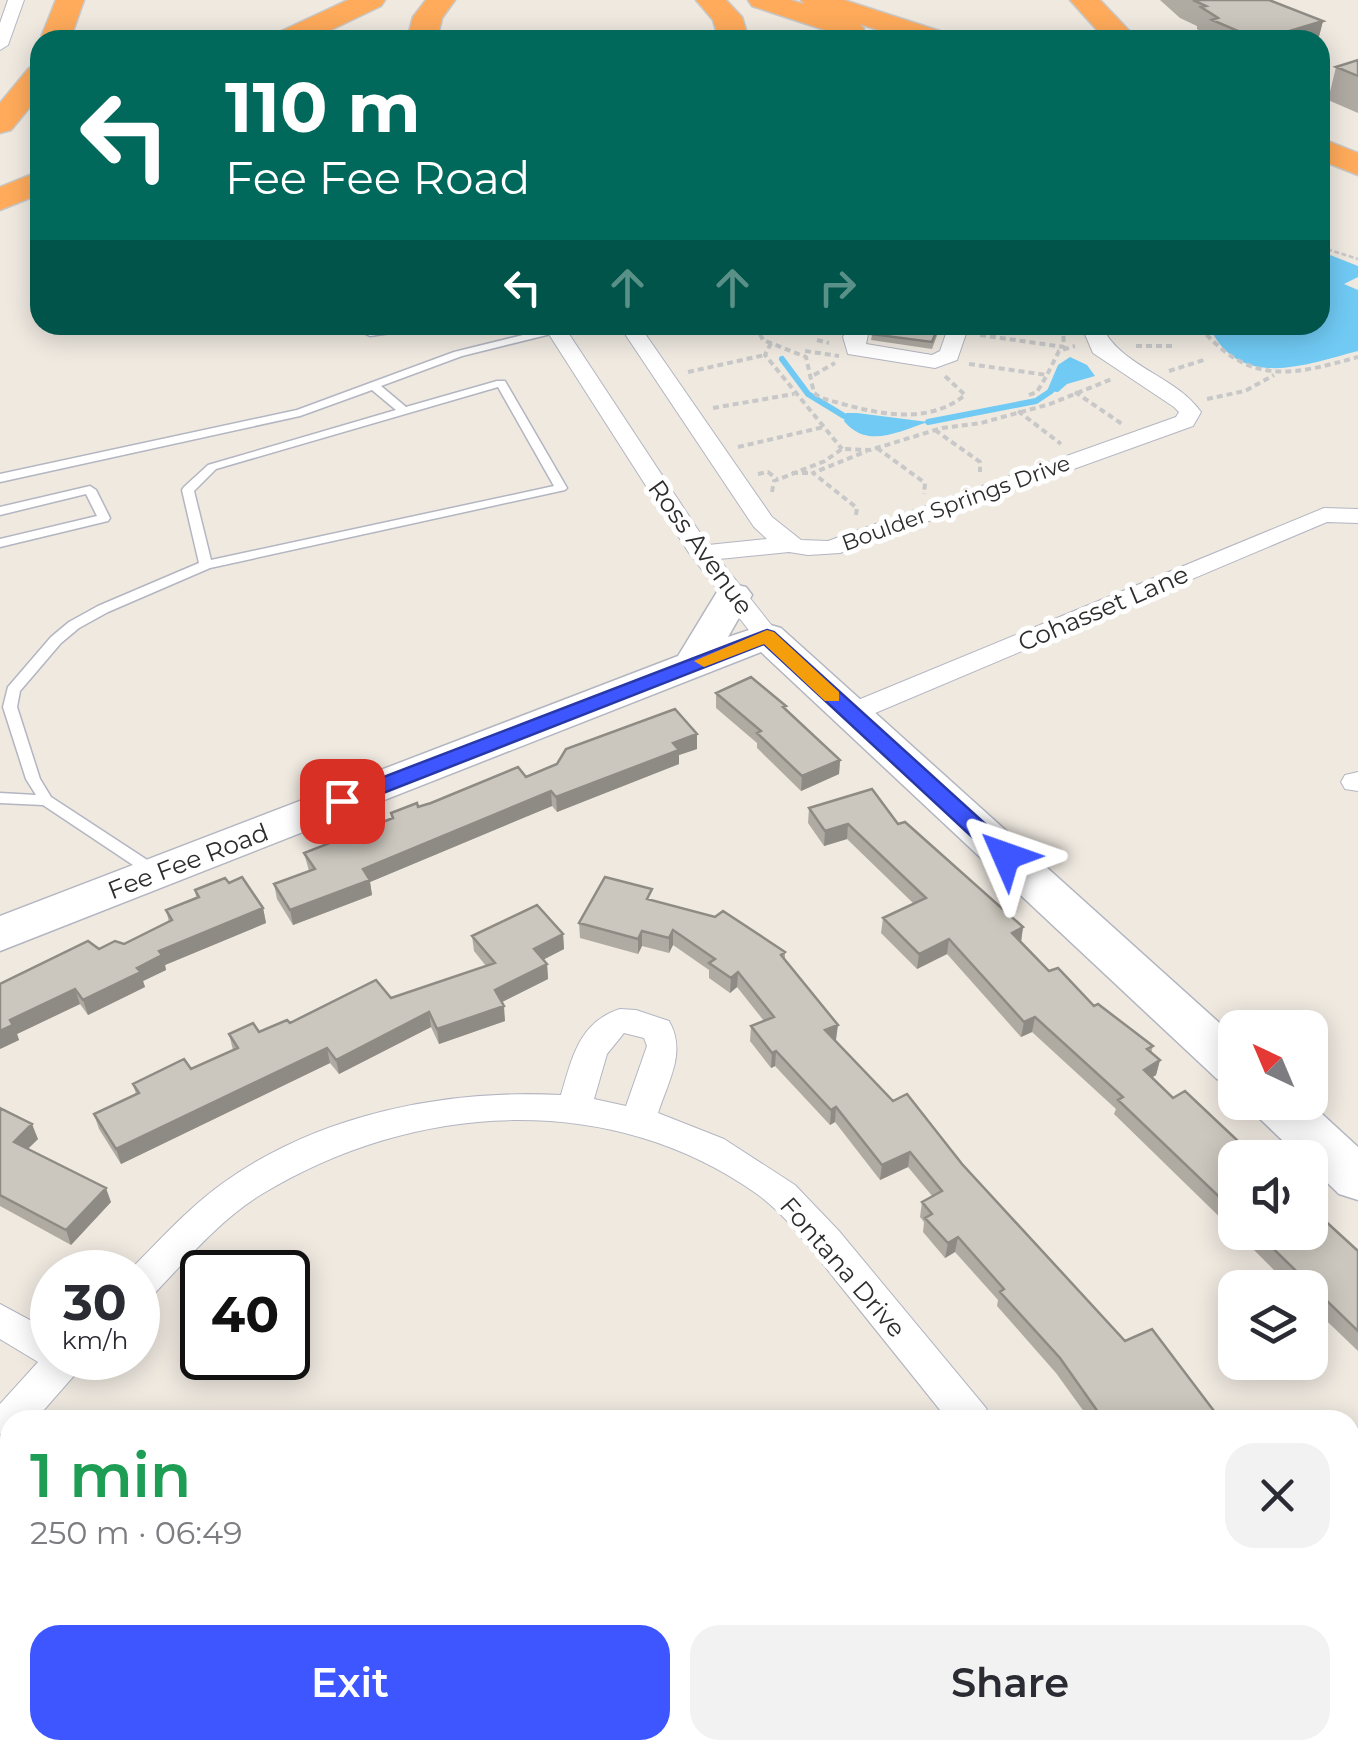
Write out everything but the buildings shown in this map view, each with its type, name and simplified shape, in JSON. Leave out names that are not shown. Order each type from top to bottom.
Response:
[{"type":"highway","points":[[424,30],[428,16],[441,0]]},
{"type":"highway","points":[[710,0],[726,17],[731,30]]},
{"type":"highway","points":[[762,0],[850,30]]},
{"type":"highway","points":[[816,0],[908,30]]},
{"type":"highway","points":[[316,30],[397,3]]},
{"type":"highway","points":[[350,30],[397,3]]},
{"type":"highway","points":[[0,123],[30,88]]},
{"type":"highway","points":[[1330,152],[1358,165]]},
{"type":"highway","points":[[0,175],[30,161]]},
{"type":"highway","points":[[0,203],[30,186]]},
{"type":"highway","points":[[0,203],[30,197]]},
{"type":"street","points":[[3,36],[16,0]]},
{"type":"street","name":"Ross Avenue","points":[[559,335],[701,554],[767,636],[1218,1050]]},
{"type":"street","points":[[636,335],[763,522],[786,545]]},
{"type":"street","points":[[855,335],[856,349],[935,362],[949,356],[962,335]]},
{"type":"street","name":"Boulder Springs Drive","points":[[786,545],[831,548],[1185,421],[1190,412],[1182,402],[1101,348],[1096,335]]},
{"type":"street","name":"Cohasset Lane","points":[[852,714],[1324,516],[1358,516]]},
{"type":"street","points":[[701,554],[786,545]]},
{"type":"street","points":[[694,665],[732,595]]},
{"type":"street","name":"Fee Fee Road","points":[[0,934],[767,636]]},
{"type":"street","points":[[574,1108],[599,1033],[612,1021],[636,1018],[658,1030],[664,1046],[638,1122]]},
{"type":"street","name":"Fontana Drive","points":[[160,1265],[245,1186],[329,1142],[427,1115],[502,1103],[574,1108],[687,1137],[734,1160],[772,1186],[805,1216],[964,1410]]},
{"type":"street","points":[[1294,1120],[1358,1179]]},
{"type":"street","points":[[0,1320],[30,1338]]},
{"type":"street","points":[[19,1410],[45,1380]]},
{"type":"lane","points":[[0,478],[300,412],[458,354],[526,335]]},
{"type":"lane","points":[[157,873],[46,800],[33,779],[10,706],[13,690],[38,658],[74,624],[206,565],[561,488],[501,383],[212,467],[188,490],[206,565]]},
{"type":"lane","points":[[374,386],[404,411]]},
{"type":"lane","points":[[0,511],[90,490],[104,518],[0,543]]},
{"type":"lane","points":[[0,798],[46,800]]},
{"type":"path","points":[[1330,250],[1358,260]]},
{"type":"path","points":[[762,335],[771,343],[839,356]]},
{"type":"path","points":[[999,335],[1075,346]]},
{"type":"path","points":[[1029,395],[1037,392],[1064,347],[1064,335]]},
{"type":"path","points":[[1207,335],[1226,356],[1276,374],[1306,372],[1358,356]]},
{"type":"path","points":[[817,340],[830,342]]},
{"type":"path","points":[[765,355],[771,343]]},
{"type":"path","points":[[1128,346],[1175,346]]},
{"type":"path","points":[[802,350],[814,376],[814,394],[918,415],[938,414],[954,407],[965,395],[944,376],[946,370]]},
{"type":"path","points":[[685,372],[765,355]]},
{"type":"path","points":[[765,355],[842,449]]},
{"type":"path","points":[[1166,372],[1202,358],[1208,360]]},
{"type":"path","points":[[814,376],[835,362]]},
{"type":"path","points":[[962,363],[1047,375]]},
{"type":"path","points":[[790,473],[814,473],[935,430],[981,423],[1050,404],[1134,372]]},
{"type":"path","points":[[1207,399],[1245,391],[1276,374]]},
{"type":"path","points":[[1075,392],[1123,424],[1124,431]]},
{"type":"path","points":[[710,408],[794,394]]},
{"type":"path","points":[[1018,412],[1064,448],[1064,454]]},
{"type":"path","points":[[938,414],[942,428]]},
{"type":"path","points":[[738,447],[824,427]]},
{"type":"path","points":[[935,430],[980,462],[980,472]]},
{"type":"path","points":[[877,448],[925,483],[924,494]]},
{"type":"path","points":[[779,501],[772,492],[778,478],[825,462],[842,449],[870,450]]},
{"type":"path","points":[[758,474],[768,472],[778,478]]},
{"type":"path","points":[[814,473],[856,508],[856,515]]},
{"type":"water","points":[[1330,255],[1358,266],[1358,277],[1344,284],[1358,290],[1358,351],[1280,368],[1242,362],[1226,351],[1214,335],[1330,335]]},
{"type":"water","points":[[1070,357],[1087,365],[1095,376],[1067,384],[1058,392],[1047,391],[1058,365]]},
{"type":"water","points":[[846,413],[928,422],[873,436],[853,429],[844,421]]},
{"type":"waterway","points":[[782,359],[808,394],[844,416]]},
{"type":"waterway","points":[[928,422],[1036,401],[1051,391]]},
{"type":"slow traffic","points":[[704,661],[767,636],[832,696]]},
{"type":"route","points":[[342,801],[767,636],[1006,856]]}]
